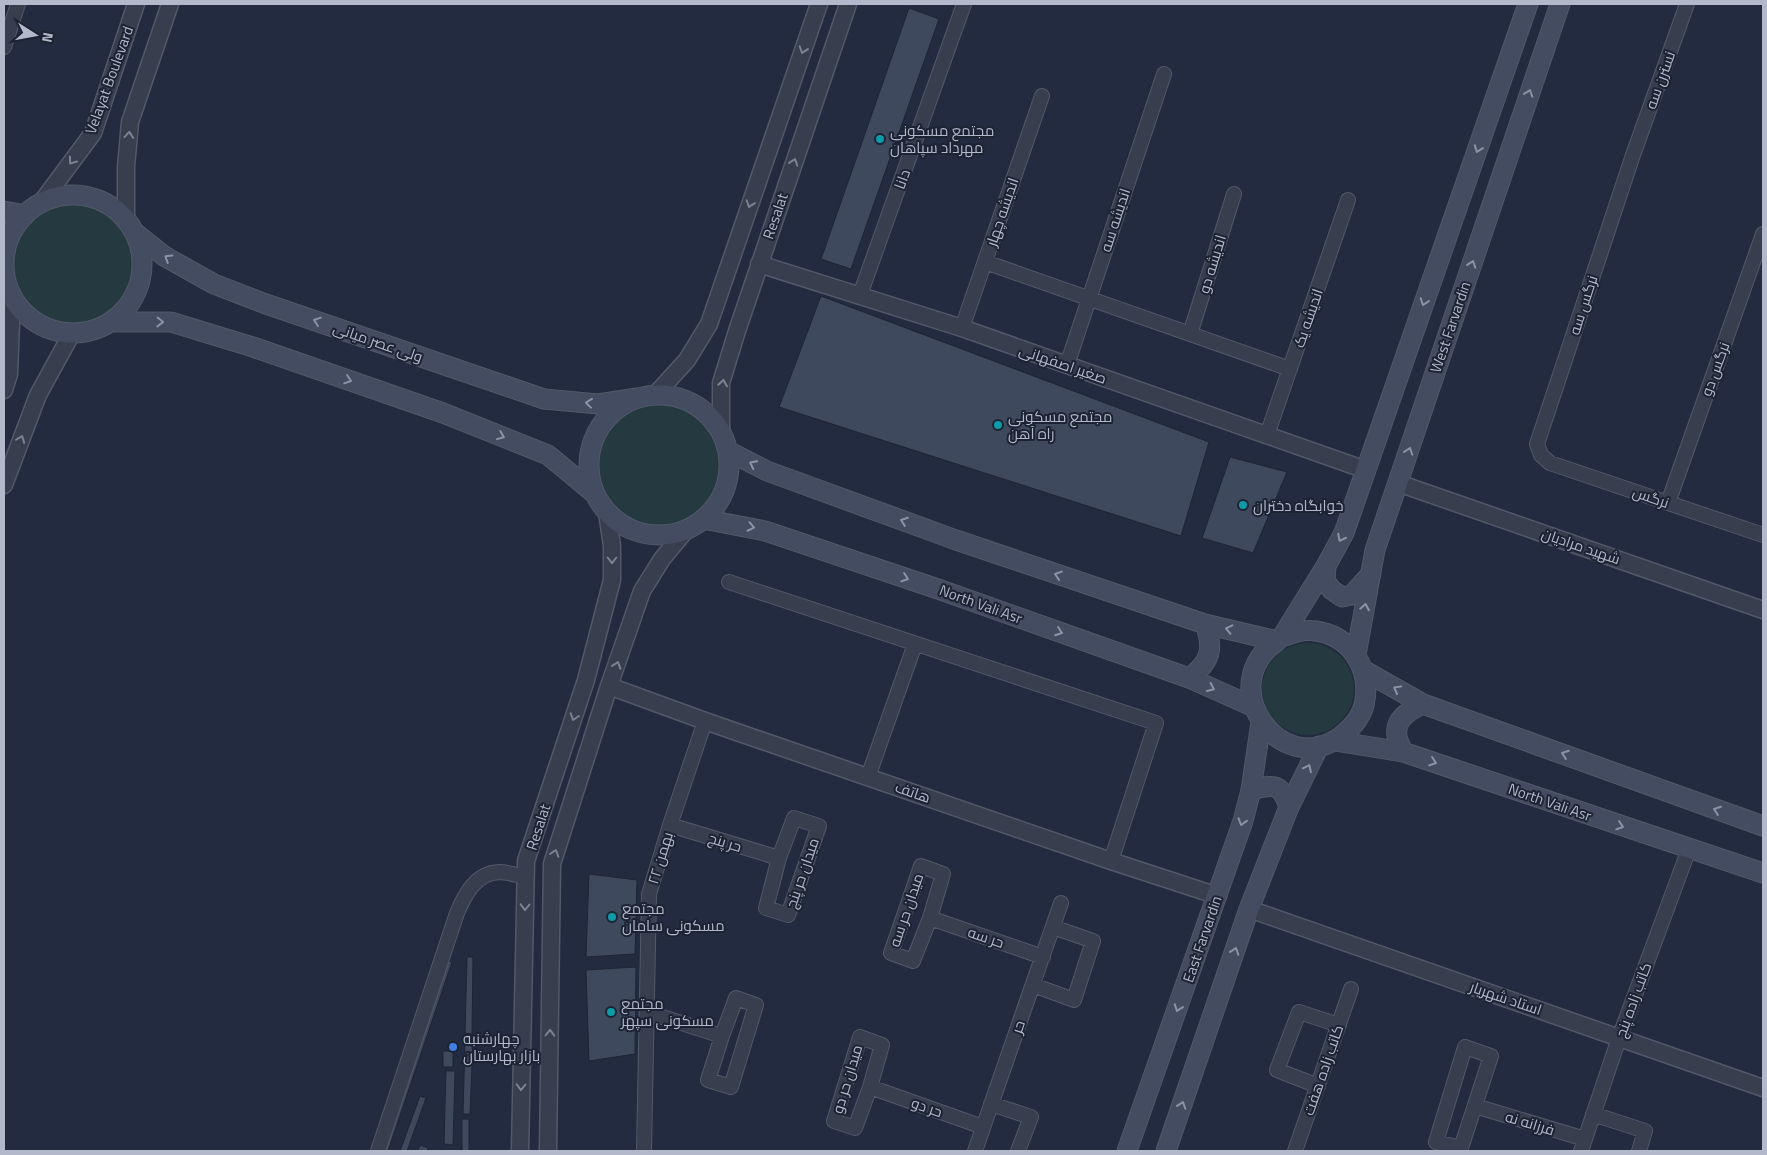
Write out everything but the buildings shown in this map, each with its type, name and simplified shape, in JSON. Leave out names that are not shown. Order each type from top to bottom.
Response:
[{"type":"main road","points":[[1280,639],[1326,566],[1344,533],[1528,4]]},
{"type":"main road","name":"West Farvardin","points":[[1360,663],[1375,550],[1560,4]]},
{"type":"main road","points":[[1489,116],[1518,125]]},
{"type":"main road","points":[[66,195],[92,197],[110,206],[130,225],[141,251],[142,271],[137,291],[126,308],[111,322],[92,330],[72,333],[57,331],[31,319],[21,309],[8,286],[4,264],[6,246],[14,229],[25,215],[41,203],[66,195]]},
{"type":"main road","points":[[4,211],[25,215]]},
{"type":"main road","name":"ولی عصر میانی","points":[[130,225],[164,256],[214,284],[275,307],[544,399],[598,404],[637,398]]},
{"type":"main road","points":[[111,322],[171,322],[253,347],[443,413],[548,455],[595,494],[607,512],[623,526],[643,534],[665,535],[686,530],[703,519],[719,500],[728,476],[728,451],[721,432],[709,415],[693,403],[675,396],[656,394],[637,398],[616,409],[600,426],[591,448],[589,471],[595,494]]},
{"type":"main road","points":[[728,451],[768,471],[947,537],[1205,624],[1280,639]]},
{"type":"main road","name":"North Vali Asr","points":[[703,519],[766,530],[948,592],[1189,678],[1257,715]]},
{"type":"main road","points":[[1326,566],[1325,581],[1332,590],[1342,597],[1352,594],[1371,574]]},
{"type":"main road","points":[[1189,678],[1202,668],[1209,654],[1210,638],[1205,624]]},
{"type":"main road","points":[[1360,663],[1366,686],[1364,703],[1358,718],[1348,731],[1327,743],[1302,747],[1286,743],[1272,734],[1257,715],[1250,691],[1252,675],[1258,659],[1269,646],[1280,639],[1298,632],[1314,631],[1330,635],[1345,643],[1360,663],[1423,704],[1763,826]]},
{"type":"main road","points":[[1402,752],[1396,735],[1400,720],[1409,710],[1423,704]]},
{"type":"main road","name":"East Farvardin","points":[[1127,1151],[1243,821],[1251,790],[1257,715]]},
{"type":"main road","points":[[1166,1151],[1249,909],[1289,807],[1327,743]]},
{"type":"main road","name":"North Vali Asr","points":[[1327,743],[1402,752],[1763,873]]},
{"type":"main road","points":[[1251,790],[1267,786],[1278,788],[1284,793],[1289,807]]},
{"type":"street","points":[[4,47],[18,4]]},
{"type":"street","name":"Velayat Boulevard","points":[[41,203],[93,132],[136,4]]},
{"type":"street","points":[[130,225],[126,167],[130,122],[170,4]]},
{"type":"street","name":"Resalat","points":[[656,394],[687,360],[709,324],[819,4]]},
{"type":"street","name":"Resalat","points":[[721,432],[721,383],[759,264],[848,4]]},
{"type":"street","name":"نسترن سه","points":[[1633,155],[1687,4]]},
{"type":"street","name":"دانا","points":[[860,295],[963,5]]},
{"type":"street","name":"اندیشه سه","points":[[1066,365],[1164,74]]},
{"type":"street","name":"اندیشه چهار","points":[[962,328],[1042,96]]},
{"type":"street","name":"نرگس سه","points":[[1541,455],[1537,444],[1633,155]]},
{"type":"street","name":"اندیشه دو","points":[[1190,334],[1234,194]]},
{"type":"street","name":"اندیشه یک","points":[[1267,435],[1348,200]]},
{"type":"street","name":"نرگس دو","points":[[1668,503],[1763,234]]},
{"type":"street","points":[[985,262],[1290,369]]},
{"type":"street","name":"صغیر اصفهانی","points":[[759,264],[962,328],[1366,470]]},
{"type":"street","points":[[4,390],[9,374],[8,286]]},
{"type":"street","points":[[4,485],[38,395],[72,333]]},
{"type":"street","name":"نرگس","points":[[1541,455],[1550,463],[1763,535]]},
{"type":"street","name":"شهید مرادیان","points":[[1398,483],[1763,610]]},
{"type":"street","name":"Resalat","points":[[520,1151],[526,861],[586,680],[612,580],[612,546],[607,512]]},
{"type":"street","name":"Resalat","points":[[548,1151],[552,864],[642,591],[662,559],[686,530]]},
{"type":"street","points":[[729,582],[1156,723],[1111,861]]},
{"type":"street","points":[[868,776],[915,644]]},
{"type":"street","name":"هاتف","points":[[610,686],[705,721],[1218,896]]},
{"type":"street","name":"۲۲ بهمن","points":[[645,1151],[649,894],[705,721]]},
{"type":"street","name":"میدان حر پنج","points":[[794,818],[819,826],[788,915],[766,908],[779,858],[794,818]]},
{"type":"street","name":"حر پنج","points":[[670,825],[779,858]]},
{"type":"street","name":"کاتب زاده پنج","points":[[1583,1145],[1619,1038],[1689,849]]},
{"type":"street","name":"میدان حر سه","points":[[921,866],[943,874],[930,918],[912,961],[891,953],[921,866]]},
{"type":"street","points":[[378,1151],[457,913],[465,895],[480,877],[498,872],[526,876]]},
{"type":"street","name":"حر","points":[[975,1151],[1061,903]]},
{"type":"street","name":"استاد شهریار","points":[[1249,909],[1763,1088]]},
{"type":"street","name":"حر سه","points":[[930,918],[1042,957]]},
{"type":"street","points":[[1033,984],[1074,1000],[1093,941],[1053,927]]},
{"type":"street","name":"کاتب زاده هفت","points":[[1295,1151],[1351,989]]},
{"type":"street","points":[[736,998],[756,1005],[731,1087],[708,1080],[722,1036],[736,998]]},
{"type":"street","points":[[647,1012],[722,1036]]},
{"type":"street","points":[[1318,1086],[1277,1070],[1300,1012],[1339,1025]]},
{"type":"street","name":"میدان حر دو","points":[[860,1037],[882,1045],[870,1087],[855,1128],[834,1121],[860,1037]]},
{"type":"street","points":[[1465,1047],[1491,1056],[1475,1106],[1461,1148],[1436,1142],[1465,1047]]},
{"type":"street","name":"حر دو","points":[[870,1087],[983,1127]]},
{"type":"street","points":[[991,1104],[1031,1117],[1018,1151]]},
{"type":"street","name":"فرزانه نه","points":[[1475,1106],[1583,1145]]},
{"type":"street","points":[[1593,1114],[1645,1131],[1639,1151]]},
{"type":"shaded area","points":[[72,203],[84,204],[95,208],[106,213],[115,221],[123,230],[128,241],[132,252],[132,276],[128,287],[123,298],[115,307],[106,315],[95,320],[84,324],[72,325],[60,324],[49,320],[38,315],[29,307],[21,298],[16,287],[12,276],[11,264],[12,252],[16,241],[21,230],[29,221],[38,213],[49,208],[60,204]]},
{"type":"shaded area","points":[[658,402],[682,407],[702,421],[716,441],[721,465],[716,489],[702,509],[682,523],[658,528],[634,523],[614,509],[600,489],[595,465],[600,441],[614,421],[634,407]]},
{"type":"shaded area","points":[[1308,643],[1326,646],[1341,656],[1351,671],[1354,689],[1351,707],[1341,722],[1326,732],[1308,735],[1290,732],[1275,722],[1265,707],[1262,689],[1265,671],[1275,656],[1290,646]]},
{"type":"place","name":"مجتمع مسکونی مهرداد سپاهان","points":[[880,139]]},
{"type":"place","name":"مجتمع مسکونی راه آهن","points":[[998,425]]},
{"type":"place","name":"خوابگاه دختران","points":[[1243,505]]},
{"type":"place","name":"مجتمع مسکونی سامان","points":[[612,917]]},
{"type":"place","name":"مجتمع مسکونی سپهر","points":[[611,1012]]},
{"type":"place","name":"چهارشنبه بازار بهارستان","points":[[453,1047]]}]
